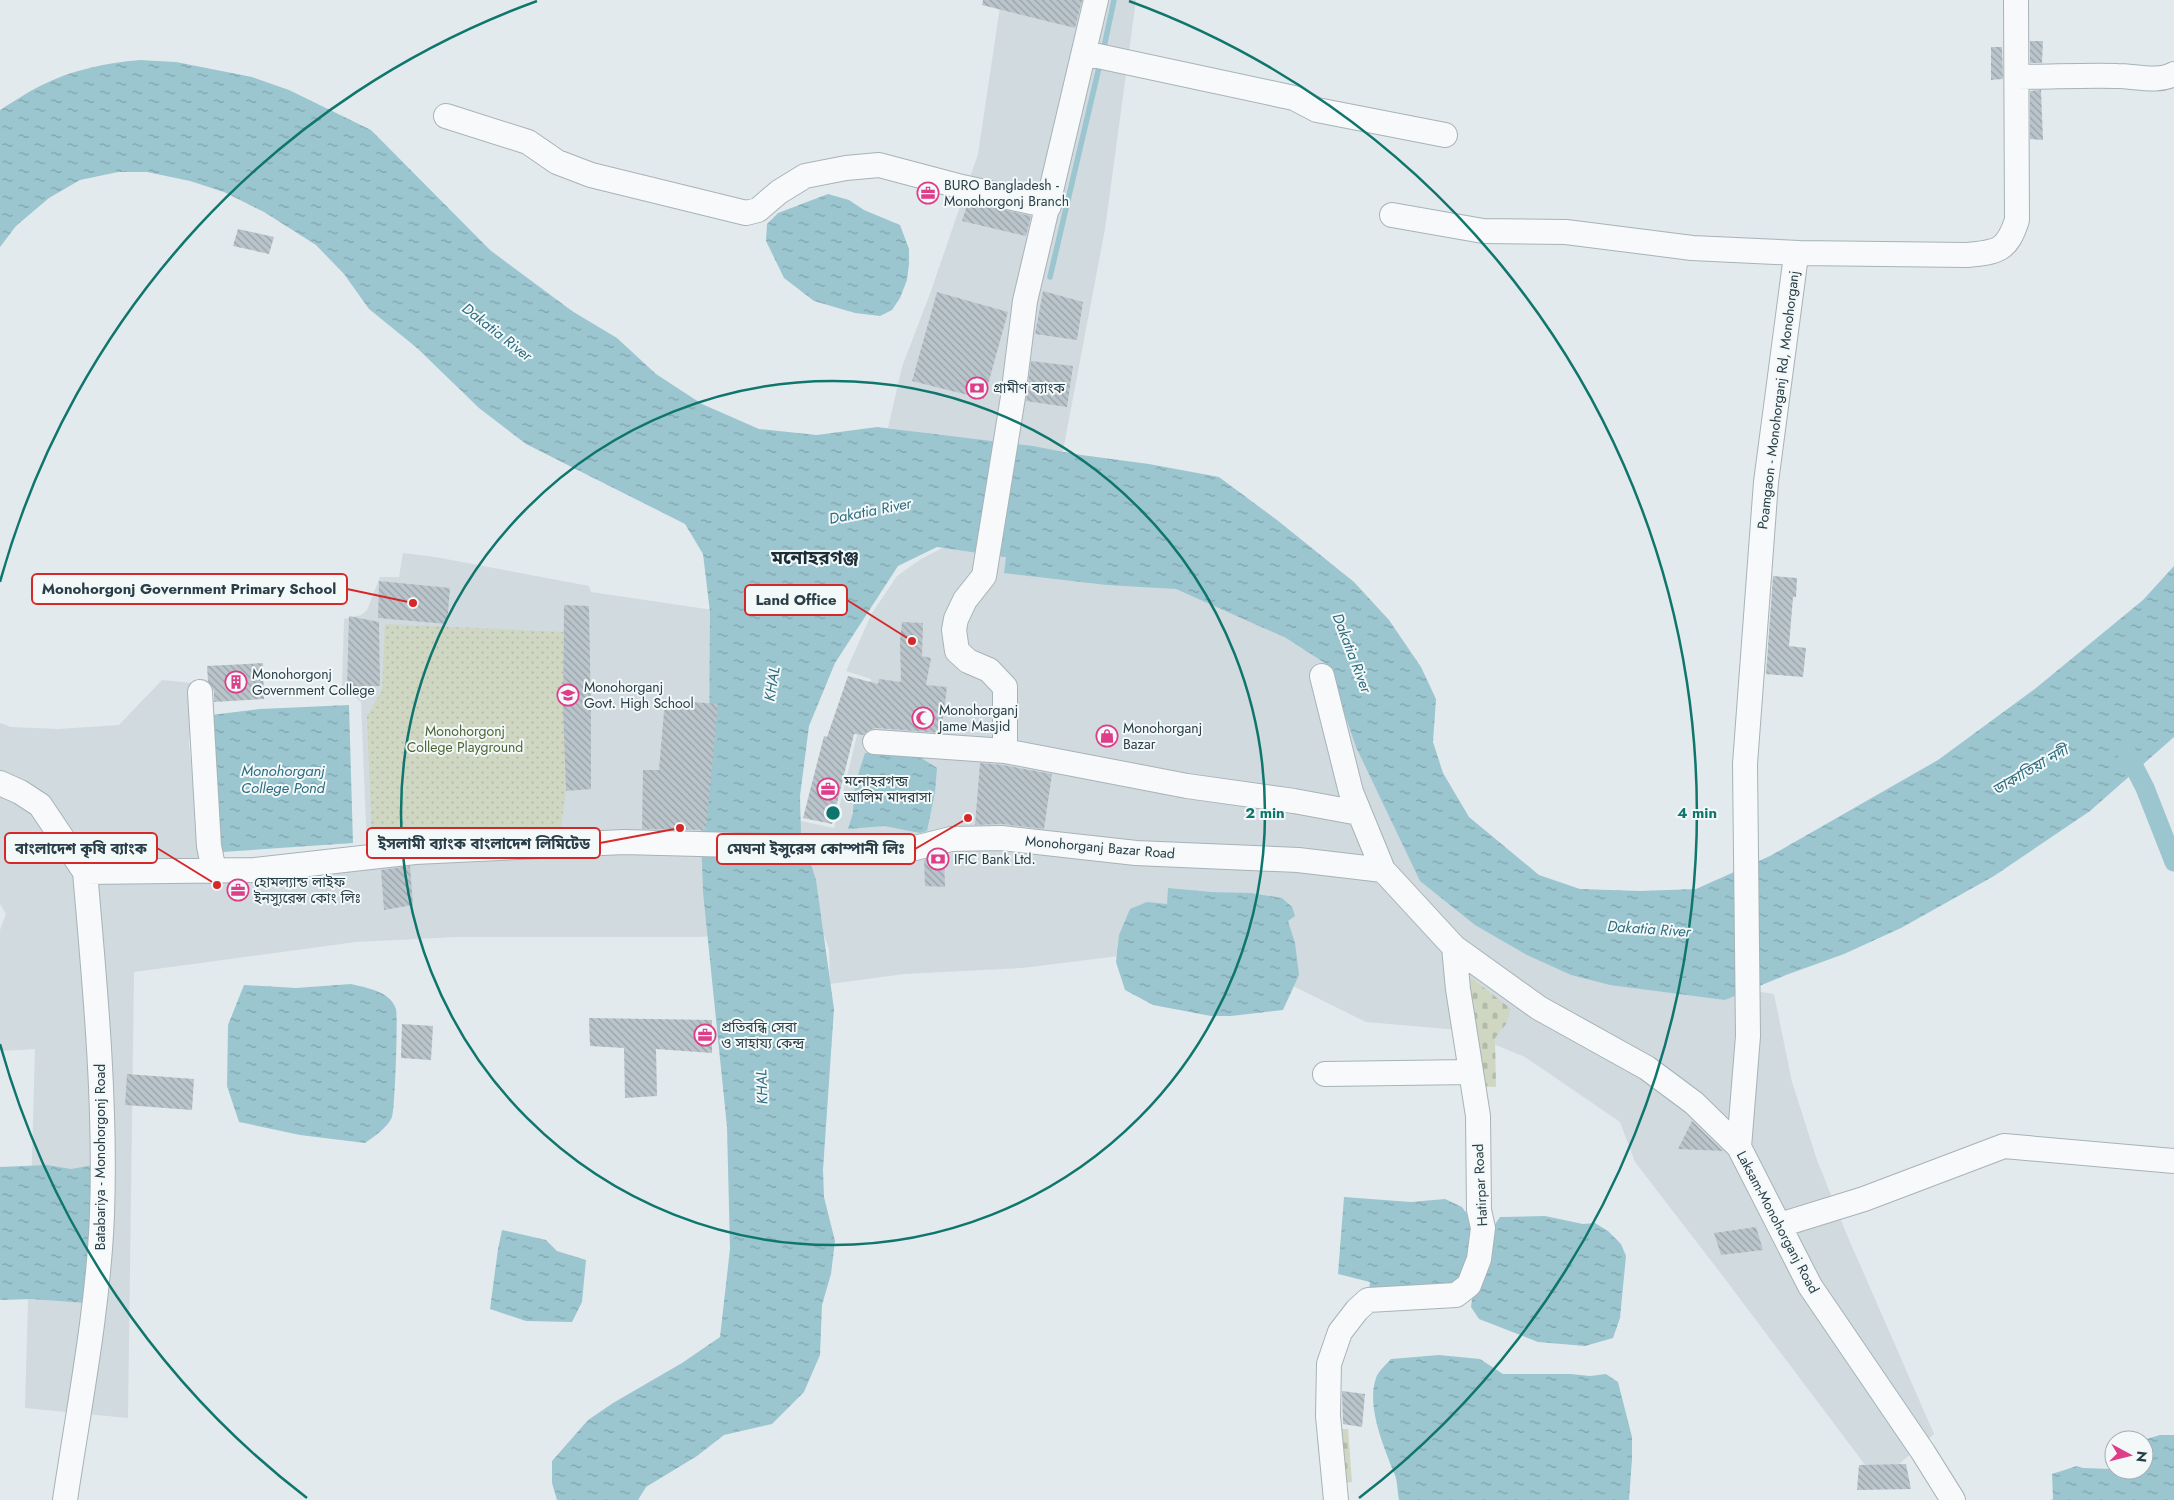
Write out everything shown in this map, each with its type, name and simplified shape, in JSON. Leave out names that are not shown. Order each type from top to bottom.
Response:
[{"type":"street","points":[[1005,751],[1005,688],[989,670],[968,661],[957,652],[954,630],[956,618],[966,600],[984,576],[1013,397],[1025,302],[1089,54],[1096,0]]},
{"type":"street","name":"Poamgaon - Monohorganj Rd, Monohorganj","points":[[1738,1147],[1748,1036],[1746,764],[1766,482],[1795,263],[1800,253],[1967,255],[1994,252],[2011,237],[2016,220],[2016,0]]},
{"type":"street","points":[[1089,54],[1294,98],[1317,110],[1445,135]]},
{"type":"street","points":[[2017,77],[2118,76],[2156,79],[2166,78],[2174,74]]},
{"type":"street","points":[[446,116],[528,142],[557,162],[591,176],[746,213],[758,210],[779,192],[805,176],[846,168],[879,165],[962,187],[1049,206]]},
{"type":"street","points":[[1392,215],[1483,231],[1566,232],[1692,248],[1800,253]]},
{"type":"street","name":"Laksam-Monohorganj Road","points":[[1322,676],[1349,784],[1359,814],[1383,870],[1454,947],[1539,1008],[1647,1068],[1694,1103],[1738,1147],[1810,1286],[1923,1452],[1953,1500]]},
{"type":"street","points":[[200,692],[209,846],[214,871]]},
{"type":"street","points":[[875,742],[1005,751],[1187,786],[1294,801],[1359,814]]},
{"type":"street","points":[[0,783],[20,792],[40,805],[84,872]]},
{"type":"street","name":"Monohorganj Bazar Road","points":[[84,872],[254,870],[415,852],[624,842],[903,851],[951,839],[1001,838],[1136,853],[1298,860],[1383,870]]},
{"type":"street","name":"Batabariya - Monohorgonj Road","points":[[65,1500],[99,1267],[102,1214],[102,1106],[99,1036],[84,872]]},
{"type":"street","name":"Hatirpar Road","points":[[1336,1500],[1328,1409],[1330,1364],[1340,1332],[1357,1310],[1368,1300],[1456,1295],[1469,1285],[1478,1259],[1483,1228],[1479,1210],[1478,1116],[1458,989],[1454,947]]},
{"type":"street","points":[[1325,1074],[1470,1072]]},
{"type":"street","points":[[1780,1225],[1864,1199],[2004,1146],[2174,1161]]},
{"type":"shaded area","name":"Monohorganj Bazar","points":[[1001,0],[1136,0],[1105,229],[1040,572],[1174,585],[1330,659],[1424,878],[1708,984],[1774,994],[1792,1082],[1817,1160],[1847,1235],[1934,1434],[1878,1482],[1635,1162],[1620,1122],[1525,1057],[1459,1030],[1366,1022],[1291,985],[1119,956],[1022,968],[904,974],[830,984],[829,949],[822,930],[697,937],[457,937],[356,942],[134,972],[128,1418],[25,1408],[35,1049],[0,1051],[0,930],[6,914],[0,904],[0,723],[11,727],[58,729],[119,725],[162,680],[192,683],[189,744],[201,861],[367,849],[361,702],[342,686],[344,619],[361,615],[367,610],[380,577],[399,577],[403,553],[435,557],[589,586],[591,592],[713,610],[706,769],[698,822],[801,821],[834,828],[871,679],[846,671],[872,613],[897,576],[921,559],[948,545],[964,439],[888,428],[902,367],[931,291],[978,154]]},
{"type":"green space","name":"Monohorgonj College Playground","points":[[385,624],[563,632],[566,791],[560,835],[372,846],[367,716],[382,690]]},
{"type":"green space","points":[[1461,970],[1511,1009],[1506,1024],[1495,1038],[1496,1087],[1474,1086]]},
{"type":"green space","points":[[1333,1429],[1348,1429],[1352,1482],[1340,1484]]},
{"type":"water","points":[[140,60],[176,62],[252,77],[289,90],[371,130],[490,250],[572,311],[617,338],[656,374],[702,404],[759,429],[817,435],[877,427],[1033,446],[1219,477],[1277,520],[1354,582],[1389,620],[1421,667],[1436,699],[1433,742],[1443,773],[1469,817],[1539,875],[1580,889],[1640,891],[1696,889],[1770,856],[1938,760],[2036,688],[2143,600],[2174,566],[2174,737],[2090,811],[1994,876],[1901,928],[1844,954],[1725,1000],[1610,985],[1571,975],[1527,955],[1475,925],[1420,881],[1356,747],[1328,665],[1286,638],[1176,589],[1107,585],[1004,573],[1006,557],[937,547],[898,566],[835,663],[809,726],[800,796],[801,833],[816,880],[834,1009],[823,1170],[824,1197],[835,1241],[831,1274],[822,1305],[820,1355],[804,1392],[772,1424],[724,1435],[697,1456],[646,1487],[638,1500],[557,1500],[552,1483],[552,1461],[588,1420],[613,1403],[682,1363],[720,1337],[730,1249],[727,1127],[703,892],[701,834],[709,737],[710,612],[703,554],[685,524],[526,444],[479,408],[417,348],[369,309],[344,274],[316,245],[264,212],[224,192],[190,181],[147,172],[118,172],[80,180],[49,198],[16,226],[0,247],[0,110],[52,80],[102,65]]},
{"type":"water","points":[[828,194],[849,200],[864,210],[900,225],[909,249],[907,280],[900,298],[892,310],[880,316],[855,313],[814,301],[784,278],[766,241],[767,224],[778,213]]},
{"type":"water","name":"Monohorganj College Pond","points":[[349,705],[353,843],[223,852],[216,816],[211,715],[260,709]]},
{"type":"water","points":[[865,753],[915,754],[937,768],[935,792],[927,831],[920,833],[884,826],[848,829],[853,813],[855,784]]},
{"type":"water","points":[[1168,888],[1251,893],[1282,898],[1292,907],[1295,916],[1288,921],[1295,943],[1299,975],[1283,1010],[1231,1016],[1211,1016],[1153,1005],[1125,990],[1116,962],[1119,935],[1130,909],[1147,902],[1167,904]]},
{"type":"water","points":[[351,984],[383,994],[389,998],[396,1009],[394,1098],[392,1117],[387,1124],[365,1143],[300,1135],[239,1122],[227,1086],[228,1025],[244,985],[296,988]]},
{"type":"water","points":[[47,1165],[71,1169],[94,1165],[85,1303],[32,1299],[0,1300],[0,1167]]},
{"type":"water","points":[[1344,1197],[1411,1202],[1445,1199],[1462,1207],[1469,1217],[1472,1238],[1462,1276],[1454,1285],[1369,1291],[1370,1282],[1338,1274]]},
{"type":"water","points":[[1545,1216],[1583,1224],[1595,1223],[1608,1231],[1621,1244],[1626,1256],[1620,1318],[1613,1338],[1585,1346],[1538,1342],[1479,1319],[1471,1307],[1485,1247],[1500,1217]]},
{"type":"water","points":[[502,1230],[546,1240],[557,1251],[586,1260],[582,1302],[572,1322],[526,1321],[490,1309]]},
{"type":"water","points":[[1439,1355],[1480,1359],[1503,1374],[1571,1374],[1590,1376],[1606,1374],[1618,1382],[1632,1437],[1629,1500],[1399,1500],[1397,1483],[1381,1439],[1375,1414],[1373,1389],[1376,1378],[1380,1370],[1391,1359]]},
{"type":"water","points":[[2174,1435],[2174,1500],[2051,1500],[2053,1499],[2052,1474],[2077,1466],[2104,1469],[2104,1480],[2154,1480],[2154,1437]]},
{"type":"building","points":[[983,0],[1082,0],[1075,28],[982,5]]},
{"type":"building","points":[[2030,41],[2043,41],[2042,63],[2030,63]]},
{"type":"building","points":[[1991,47],[2002,47],[2003,79],[1991,80]]},
{"type":"building","points":[[2041,90],[2043,140],[2030,139],[2030,91]]},
{"type":"building","points":[[968,202],[1031,216],[1026,236],[962,221]]},
{"type":"building","points":[[238,229],[274,237],[269,254],[233,246]]},
{"type":"building","points":[[1043,291],[1083,302],[1077,340],[1035,334]]},
{"type":"building","points":[[937,292],[1008,312],[984,399],[912,381]]},
{"type":"building","points":[[1031,361],[1073,366],[1067,407],[1026,401]]},
{"type":"building","points":[[1773,576],[1797,578],[1796,597],[1793,597],[1789,646],[1806,648],[1803,677],[1766,674]]},
{"type":"building","points":[[379,581],[450,588],[447,624],[378,618]]},
{"type":"building","points":[[564,605],[589,606],[591,715],[591,789],[566,791],[563,707]]},
{"type":"building","points":[[349,616],[379,622],[380,686],[347,687]]},
{"type":"building","points":[[902,622],[923,623],[922,656],[931,658],[926,685],[947,687],[941,733],[876,728],[869,730],[864,735],[854,734],[832,824],[803,818],[824,736],[827,737],[848,676],[878,684],[879,679],[901,682],[900,641]]},
{"type":"building","name":"Monohorgonj Government College","points":[[263,663],[264,699],[214,702],[214,691],[208,681],[207,666]]},
{"type":"building","points":[[665,700],[718,704],[706,830],[642,829],[643,770],[659,770]]},
{"type":"building","points":[[980,763],[1052,774],[1044,829],[1002,824],[975,825]]},
{"type":"building","points":[[944,855],[945,887],[925,886],[924,860]]},
{"type":"building","points":[[410,866],[413,905],[384,910],[381,870]]},
{"type":"building","points":[[589,1018],[712,1020],[712,1053],[656,1049],[657,1096],[625,1098],[624,1048],[590,1046]]},
{"type":"building","points":[[402,1024],[433,1026],[431,1060],[401,1058]]},
{"type":"building","points":[[127,1074],[194,1079],[192,1110],[125,1105]]},
{"type":"building","points":[[1692,1121],[1723,1151],[1678,1149]]},
{"type":"building","points":[[1756,1227],[1763,1250],[1721,1255],[1714,1233]]},
{"type":"building","points":[[1342,1391],[1365,1394],[1362,1427],[1343,1424]]},
{"type":"building","points":[[1906,1464],[1911,1489],[1857,1490],[1859,1465]]},
{"type":"waterway","points":[[1103,52],[1114,0]]},
{"type":"waterway","points":[[1050,277],[1100,63]]},
{"type":"waterway","points":[[2125,749],[2145,788],[2174,862]]},
{"type":"place","name":"BURO Bangladesh - Monohorgonj Branch","points":[[928,193]]},
{"type":"place","name":"গ্রামীণ ব্যাংক","points":[[977,388]]},
{"type":"place","name":"Monohorgonj Government Primary School","points":[[413,603]]},
{"type":"place","name":"Land Office","points":[[912,641]]},
{"type":"place","name":"Monohorgonj Government College","points":[[236,682]]},
{"type":"place","name":"Monohorganj Govt. High School","points":[[568,695]]},
{"type":"place","name":"Monohorganj Jame Masjid","points":[[923,718]]},
{"type":"place","name":"Monohorganj Bazar","points":[[1107,736]]},
{"type":"place","name":"মনোহরগন্জ আলিম মাদরাসা","points":[[828,789]]},
{"type":"place","name":"মেঘনা ইন্সুরেন্স কোম্পানী লিঃ","points":[[968,818]]},
{"type":"place","name":"ইসলামী ব্যাংক বাংলাদেশ লিমিটেড","points":[[680,828]]},
{"type":"place","name":"IFIC Bank Ltd.","points":[[938,859]]},
{"type":"place","name":"বাংলাদেশ কৃষি ব্যাংক","points":[[217,885]]},
{"type":"place","name":"হোমল্যান্ড লাইফ ইনস্যুরেন্স কোং লিঃ","points":[[238,890]]},
{"type":"place","name":"প্রতিবন্ধি সেবা ও সাহায্য কেন্দ্র","points":[[705,1035]]},
{"type":"district","name":"মনোহরগঞ্জ","points":[[815,557]]},
{"type":"water label","name":"Dakatia River","points":[[497,332]]},
{"type":"water label","name":"Dakatia River","points":[[870,511]]},
{"type":"water label","name":"Dakatia River","points":[[1352,653]]},
{"type":"water label","name":"KHAL","points":[[772,684]]},
{"type":"water label","name":"ডাকাতিয়া নদী","points":[[2030,770]]},
{"type":"water label","name":"Dakatia River","points":[[1649,929]]},
{"type":"water label","name":"KHAL","points":[[762,1087]]}]
